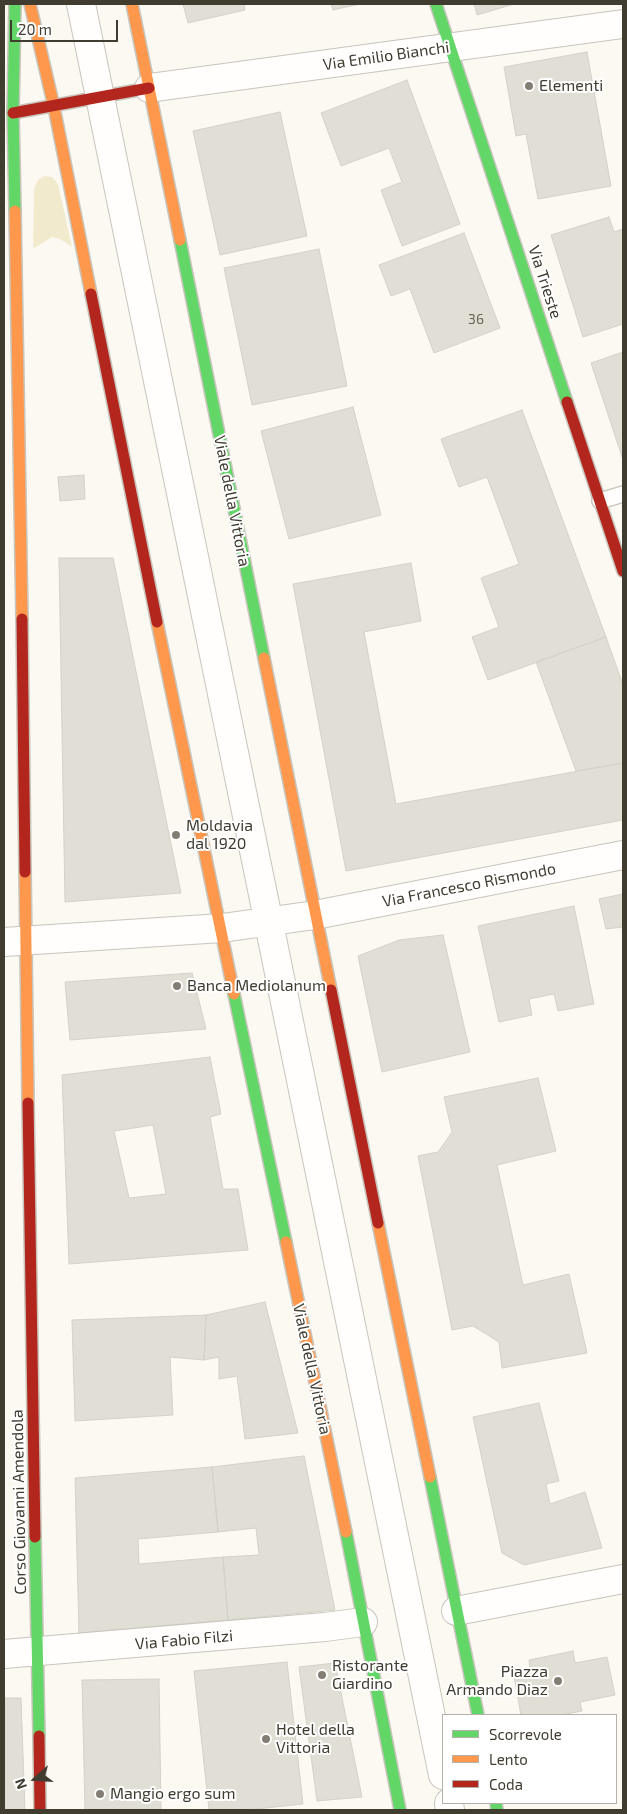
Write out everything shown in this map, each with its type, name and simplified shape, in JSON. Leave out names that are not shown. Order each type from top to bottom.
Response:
[{"type":"street","name":"Corso Giovanni Amendola","points":[[15,4],[9,113],[15,941],[37,1652],[40,1810]]},
{"type":"street","name":"Viale della Vittoria","points":[[30,4],[54,107],[129,485],[222,928],[400,1810]]},
{"type":"street","points":[[81,4],[442,1770]]},
{"type":"street","name":"Viale della Vittoria","points":[[132,4],[478,1714]]},
{"type":"street","name":"Via Trieste","points":[[436,4],[623,571]]},
{"type":"street","name":"Via Emilio Bianchi","points":[[149,88],[623,24]]},
{"type":"street","points":[[9,113],[54,107],[100,96],[149,88]]},
{"type":"street","name":"Via Francesco Rismondo","points":[[315,915],[623,856]]},
{"type":"street","points":[[15,941],[222,928],[315,915]]},
{"type":"street","points":[[456,1611],[623,1579]]},
{"type":"street","name":"Via Fabio Filzi","points":[[4,1654],[324,1627],[363,1622]]},
{"type":"lane","points":[[600,501],[623,494]]},
{"type":"shaded area","points":[[44,176],[52,177],[58,184],[72,247],[60,239],[52,237],[33,249],[34,189],[38,180]]},
{"type":"building","points":[[183,4],[244,4],[245,10],[188,23]]},
{"type":"building","points":[[331,4],[360,4],[333,10]]},
{"type":"building","points":[[474,4],[514,4],[477,15]]},
{"type":"building","points":[[587,52],[611,186],[538,199],[526,134],[516,136],[504,67]]},
{"type":"building","points":[[407,80],[460,224],[402,246],[381,190],[402,182],[389,148],[341,166],[321,113]]},
{"type":"building","points":[[280,112],[307,236],[220,255],[193,131]]},
{"type":"building","points":[[609,217],[614,232],[623,229],[623,324],[583,337],[551,235]]},
{"type":"building","points":[[464,233],[500,328],[434,353],[410,289],[391,296],[379,265]]},
{"type":"building","points":[[319,249],[347,386],[252,405],[224,268]]},
{"type":"building","points":[[623,352],[623,460],[591,363]]},
{"type":"building","points":[[353,407],[381,515],[289,539],[261,431]]},
{"type":"building","points":[[522,410],[606,637],[488,680],[472,637],[499,627],[481,578],[519,564],[487,477],[459,487],[441,439]]},
{"type":"building","points":[[84,475],[85,499],[60,501],[58,477]]},
{"type":"building","points":[[59,558],[113,558],[181,893],[65,902]]},
{"type":"building","points":[[411,563],[421,621],[364,632],[396,804],[623,763],[623,820],[346,871],[293,584]]},
{"type":"building","points":[[606,637],[623,685],[623,763],[576,771],[536,662]]},
{"type":"building","points":[[623,894],[623,927],[606,929],[599,899]]},
{"type":"building","points":[[574,906],[594,1004],[558,1011],[554,994],[529,999],[532,1015],[499,1022],[478,926]]},
{"type":"building","points":[[443,935],[470,1052],[382,1072],[358,956],[399,940]]},
{"type":"building","points":[[192,973],[206,1029],[70,1040],[65,982]]},
{"type":"building","points":[[210,1057],[221,1114],[210,1117],[223,1189],[238,1189],[248,1250],[69,1264],[62,1075]],"holes":[[[153,1125],[166,1194],[129,1198],[114,1131]]]},
{"type":"building","points":[[538,1078],[556,1151],[497,1165],[523,1285],[569,1274],[587,1353],[502,1368],[499,1342],[473,1326],[452,1330],[418,1156],[438,1152],[452,1132],[444,1097]]},
{"type":"building","points":[[265,1302],[298,1433],[245,1439],[237,1376],[219,1379],[219,1357],[204,1360],[206,1315]]},
{"type":"building","points":[[206,1315],[204,1360],[170,1357],[173,1415],[75,1421],[72,1320]]},
{"type":"building","points":[[539,1403],[559,1481],[546,1484],[550,1504],[585,1492],[602,1548],[524,1565],[502,1553],[473,1417]]},
{"type":"building","points":[[304,1456],[335,1610],[228,1620],[223,1557],[259,1555],[256,1528],[218,1532],[212,1467]]},
{"type":"building","points":[[212,1467],[218,1532],[138,1539],[139,1564],[223,1557],[228,1620],[79,1633],[75,1478]]},
{"type":"building","points":[[573,1651],[575,1663],[607,1657],[615,1695],[580,1702],[582,1711],[566,1714],[521,1714],[513,1671],[530,1668],[529,1660]]},
{"type":"building","points":[[287,1662],[303,1804],[247,1810],[209,1810],[194,1671]]},
{"type":"building","points":[[335,1663],[362,1797],[317,1801],[299,1667]]},
{"type":"building","points":[[159,1679],[161,1810],[85,1810],[82,1680]]},
{"type":"building","points":[[4,1698],[21,1698],[25,1810],[4,1810]]},
{"type":"traffic: fast","points":[[15,4],[13,113],[15,211]]},
{"type":"traffic: fast","points":[[436,4],[567,402]]},
{"type":"traffic: fast","points":[[180,240],[264,658]]},
{"type":"traffic: fast","points":[[234,994],[286,1242]]},
{"type":"traffic: fast","points":[[430,1477],[478,1714]]},
{"type":"traffic: fast","points":[[346,1532],[400,1810]]},
{"type":"traffic: fast","points":[[35,1537],[39,1736]]},
{"type":"traffic: fast","points":[[496,1804],[497,1810]]},
{"type":"traffic: slow","points":[[30,4],[54,107],[91,294]]},
{"type":"traffic: slow","points":[[132,4],[180,240]]},
{"type":"traffic: slow","points":[[15,211],[22,619]]},
{"type":"traffic: slow","points":[[157,622],[234,994]]},
{"type":"traffic: slow","points":[[264,658],[331,990]]},
{"type":"traffic: slow","points":[[25,872],[28,1103]]},
{"type":"traffic: slow","points":[[378,1223],[430,1477]]},
{"type":"traffic: slow","points":[[286,1242],[346,1532]]},
{"type":"traffic: jam","points":[[13,113],[149,88]]},
{"type":"traffic: jam","points":[[91,294],[157,622]]},
{"type":"traffic: jam","points":[[567,402],[623,571]]},
{"type":"traffic: jam","points":[[22,619],[25,872]]},
{"type":"traffic: jam","points":[[331,990],[378,1223]]},
{"type":"traffic: jam","points":[[28,1103],[35,1537]]},
{"type":"traffic: jam","points":[[39,1736],[40,1810]]},
{"type":"place","name":"Elementi","points":[[529,86]]},
{"type":"place","name":"Moldavia dal 1920","points":[[176,835]]},
{"type":"place","name":"Banca Mediolanum","points":[[177,986]]},
{"type":"place","name":"Ristorante Giardino","points":[[322,1675]]},
{"type":"place","name":"Piazza Armando Diaz","points":[[558,1681]]},
{"type":"place","name":"Hotel della Vittoria","points":[[266,1739]]},
{"type":"place","name":"Mangio ergo sum","points":[[100,1794]]}]
